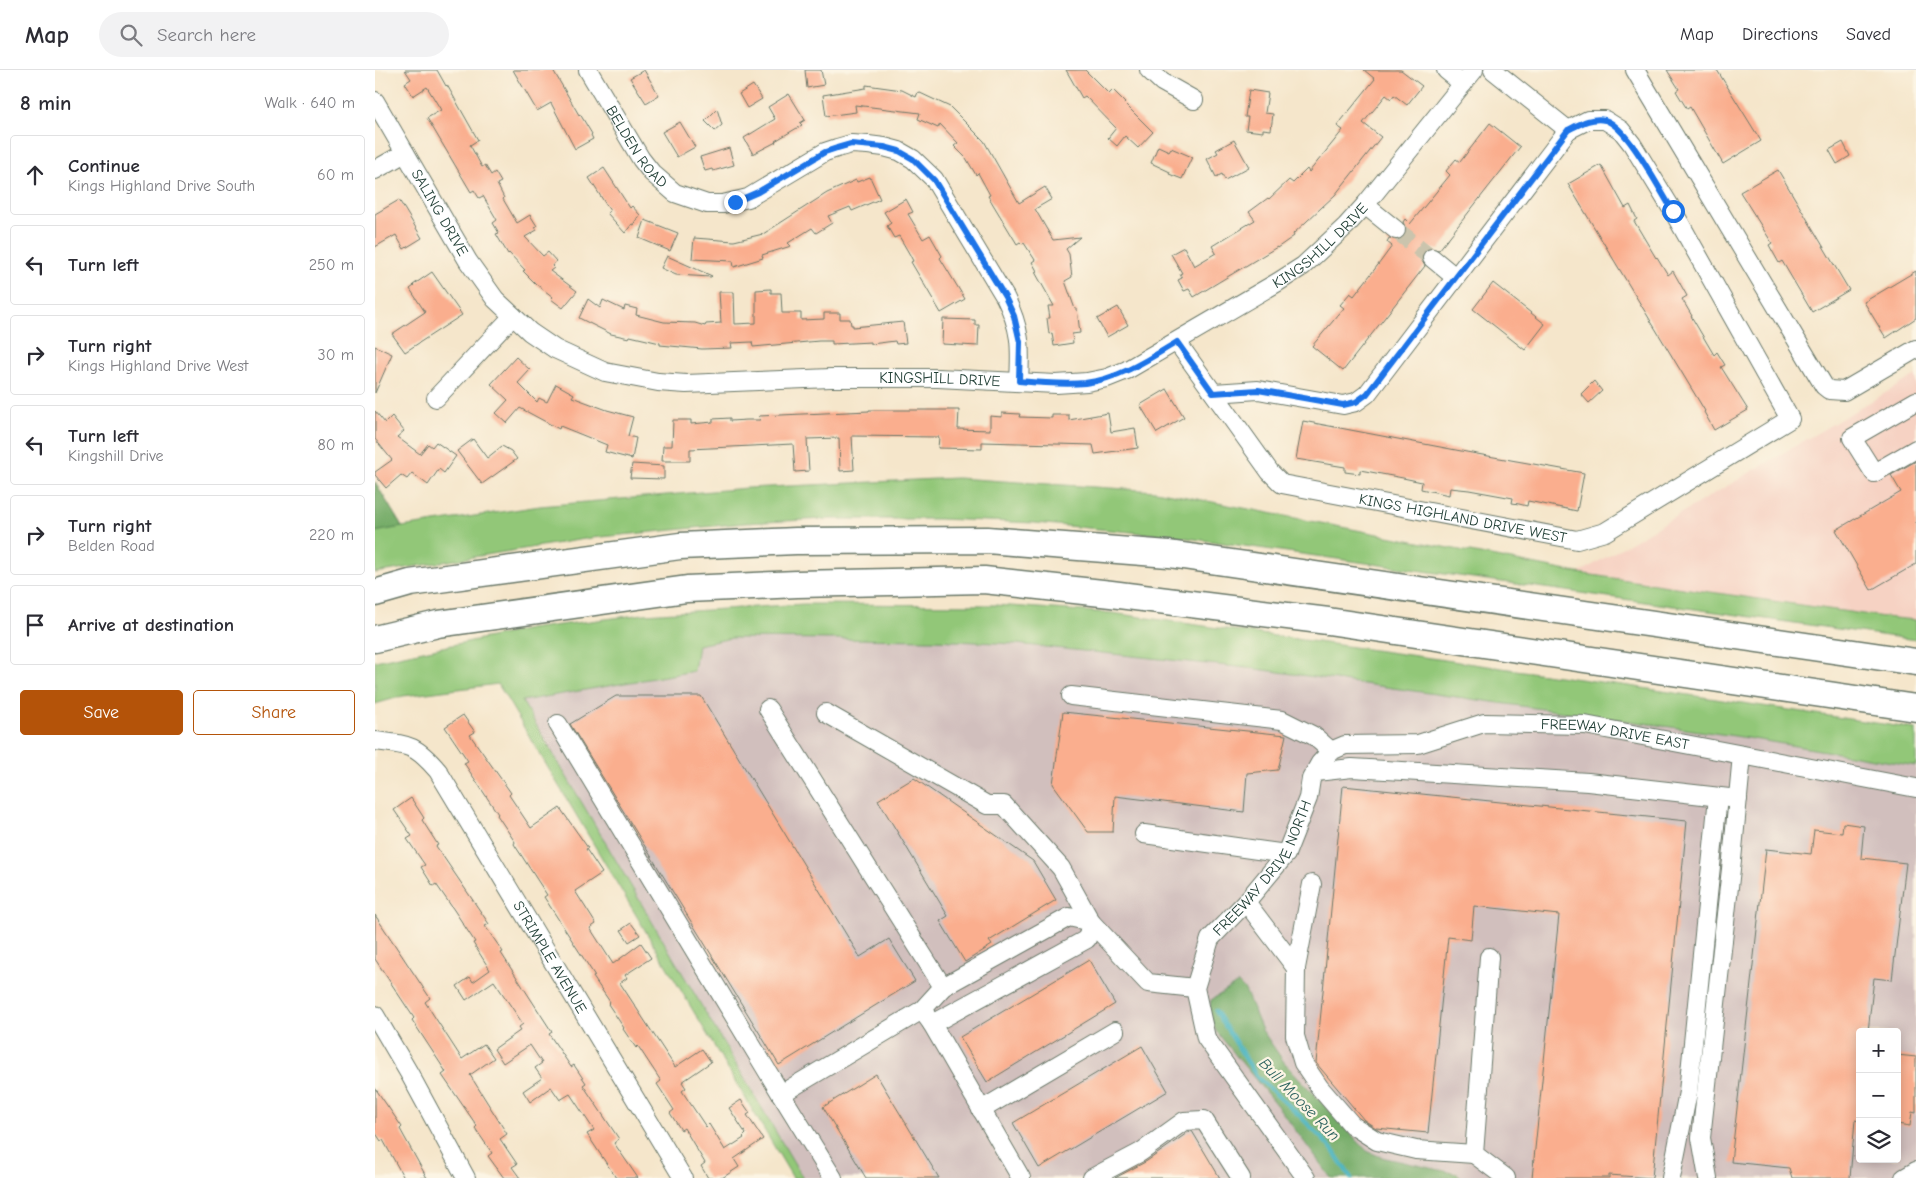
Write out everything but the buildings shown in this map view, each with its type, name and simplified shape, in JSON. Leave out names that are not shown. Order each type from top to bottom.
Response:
[{"type":"highway","points":[[375,593],[410,583],[680,546],[796,541],[987,540],[1169,554],[1916,662]]},
{"type":"highway","points":[[375,638],[438,624],[687,589],[797,584],[985,580],[1328,621],[1916,708]]},
{"type":"street","name":"BELDEN ROAD","points":[[588,70],[641,159],[652,174],[675,193],[691,200],[707,204],[735,202],[758,192],[825,152],[851,144],[884,147],[899,151],[913,159],[934,180],[1005,297],[1014,316],[1020,342],[1019,381]]},
{"type":"street","points":[[1149,70],[1162,82],[1194,100]]},
{"type":"street","points":[[1446,70],[1463,84]]},
{"type":"street","name":"KINGSHILL DRIVE","points":[[513,316],[530,332],[555,349],[577,360],[605,372],[658,382],[686,384],[831,378],[899,378],[1071,384],[1107,378],[1127,370],[1177,342],[1303,266],[1346,226],[1365,205],[1474,70]]},
{"type":"street","points":[[1213,393],[1258,390],[1343,405],[1356,402],[1367,394],[1568,130],[1493,70]]},
{"type":"street","points":[[1635,70],[1824,386],[1829,390],[1844,391],[1916,349]]},
{"type":"street","name":"SALING DRIVE","points":[[375,101],[468,261],[495,299],[513,316]]},
{"type":"street","name":"KINGS HIGHLAND DRIVE WEST","points":[[1177,342],[1270,472],[1282,484],[1577,540],[1605,532],[1790,419],[1673,211],[1632,144],[1621,130],[1605,120],[1588,120],[1568,130]]},
{"type":"street","points":[[375,170],[405,153]]},
{"type":"street","points":[[1365,205],[1396,230]]},
{"type":"street","points":[[1431,258],[1455,277]]},
{"type":"street","points":[[435,398],[513,316]]},
{"type":"street","points":[[1916,401],[1852,438],[1874,473],[1916,449]]},
{"type":"street","points":[[1071,696],[1283,720],[1314,736],[1322,762],[1352,768],[1578,781],[1738,799]]},
{"type":"street","points":[[768,709],[943,987]]},
{"type":"street","points":[[825,713],[987,805],[1004,805],[1061,868],[1091,922],[1147,984],[1195,988]]},
{"type":"street","name":"FREEWAY DRIVE EAST","points":[[1322,762],[1345,745],[1418,744],[1483,723],[1585,725],[1916,788]]},
{"type":"street","points":[[558,724],[833,1178]]},
{"type":"street","name":"STRIMPLE AVENUE","points":[[375,741],[407,744],[425,755],[438,771],[683,1178]]},
{"type":"street","points":[[1708,1178],[1701,1138],[1742,755]]},
{"type":"street","name":"FREEWAY DRIVE NORTH","points":[[1306,1178],[1206,1038],[1195,988],[1210,940],[1286,854],[1309,798],[1311,780],[1322,762]]},
{"type":"street","points":[[1671,1178],[1688,1092],[1718,797]]},
{"type":"street","points":[[1145,834],[1286,854]]},
{"type":"street","points":[[1312,884],[1296,968],[1295,1036],[1303,1063],[1320,1088],[1353,1125],[1377,1141],[1416,1150],[1474,1154],[1506,1178]]},
{"type":"street","points":[[1245,902],[1296,968]]},
{"type":"street","points":[[781,1094],[922,1010],[943,987],[1069,917],[1091,922]]},
{"type":"street","points":[[932,1024],[1087,939],[1091,922]]},
{"type":"street","points":[[1474,1154],[1489,957]]},
{"type":"street","points":[[922,1010],[932,1024],[1021,1178]]},
{"type":"street","points":[[375,1015],[466,1178]]},
{"type":"street","points":[[981,1110],[1115,1031]]},
{"type":"street","points":[[1092,1178],[1141,1152],[1184,1121],[1204,1120],[1241,1178]]},
{"type":"street","points":[[1905,1178],[1916,1171]]},
{"type":"shaded area","points":[[1916,375],[1916,620],[1579,573]]},
{"type":"shaded area","points":[[732,638],[935,640],[1016,644],[1257,669],[1735,736],[1916,766],[1916,1178],[1462,1178],[1458,1173],[1381,1157],[1367,1151],[1284,1062],[1262,1030],[1245,990],[1282,1112],[1331,1178],[803,1178],[522,701],[694,671],[697,645]]},
{"type":"green space","points":[[957,478],[1156,491],[1578,573],[1916,620],[1916,640],[1173,536],[1035,523],[939,519],[825,519],[745,523],[591,538],[375,573],[375,482],[402,527],[540,506],[747,488]]},
{"type":"green space","points":[[375,482],[402,527],[375,532]]},
{"type":"green space","points":[[804,604],[995,605],[1112,613],[1629,686],[1916,729],[1916,766],[1735,736],[1257,669],[1016,644],[935,640],[732,638],[698,645],[694,671],[522,701],[803,1178],[793,1178],[498,684],[403,696],[375,704],[375,661],[529,629],[644,614]]},
{"type":"green space","points":[[1238,983],[1245,990],[1262,1030],[1284,1062],[1367,1151],[1381,1157],[1458,1174],[1462,1178],[1331,1178],[1282,1112],[1216,1031],[1209,1013],[1211,1000]]},
{"type":"waterway","name":"Bull Moose Run","points":[[1216,1011],[1257,1077],[1298,1114],[1332,1149],[1351,1178]]},
{"type":"tunnel","points":[[1396,230],[1432,258]]},
{"type":"route","points":[[735,202],[758,192],[825,152],[837,148],[851,144],[884,147],[899,151],[913,159],[934,180],[1005,297],[1019,330],[1021,356],[1019,381],[1071,384],[1107,378],[1147,360],[1177,342],[1213,393],[1258,390],[1279,392],[1306,400],[1343,405],[1356,402],[1367,394],[1568,130],[1588,120],[1605,120],[1621,130],[1632,144],[1673,211]]}]
